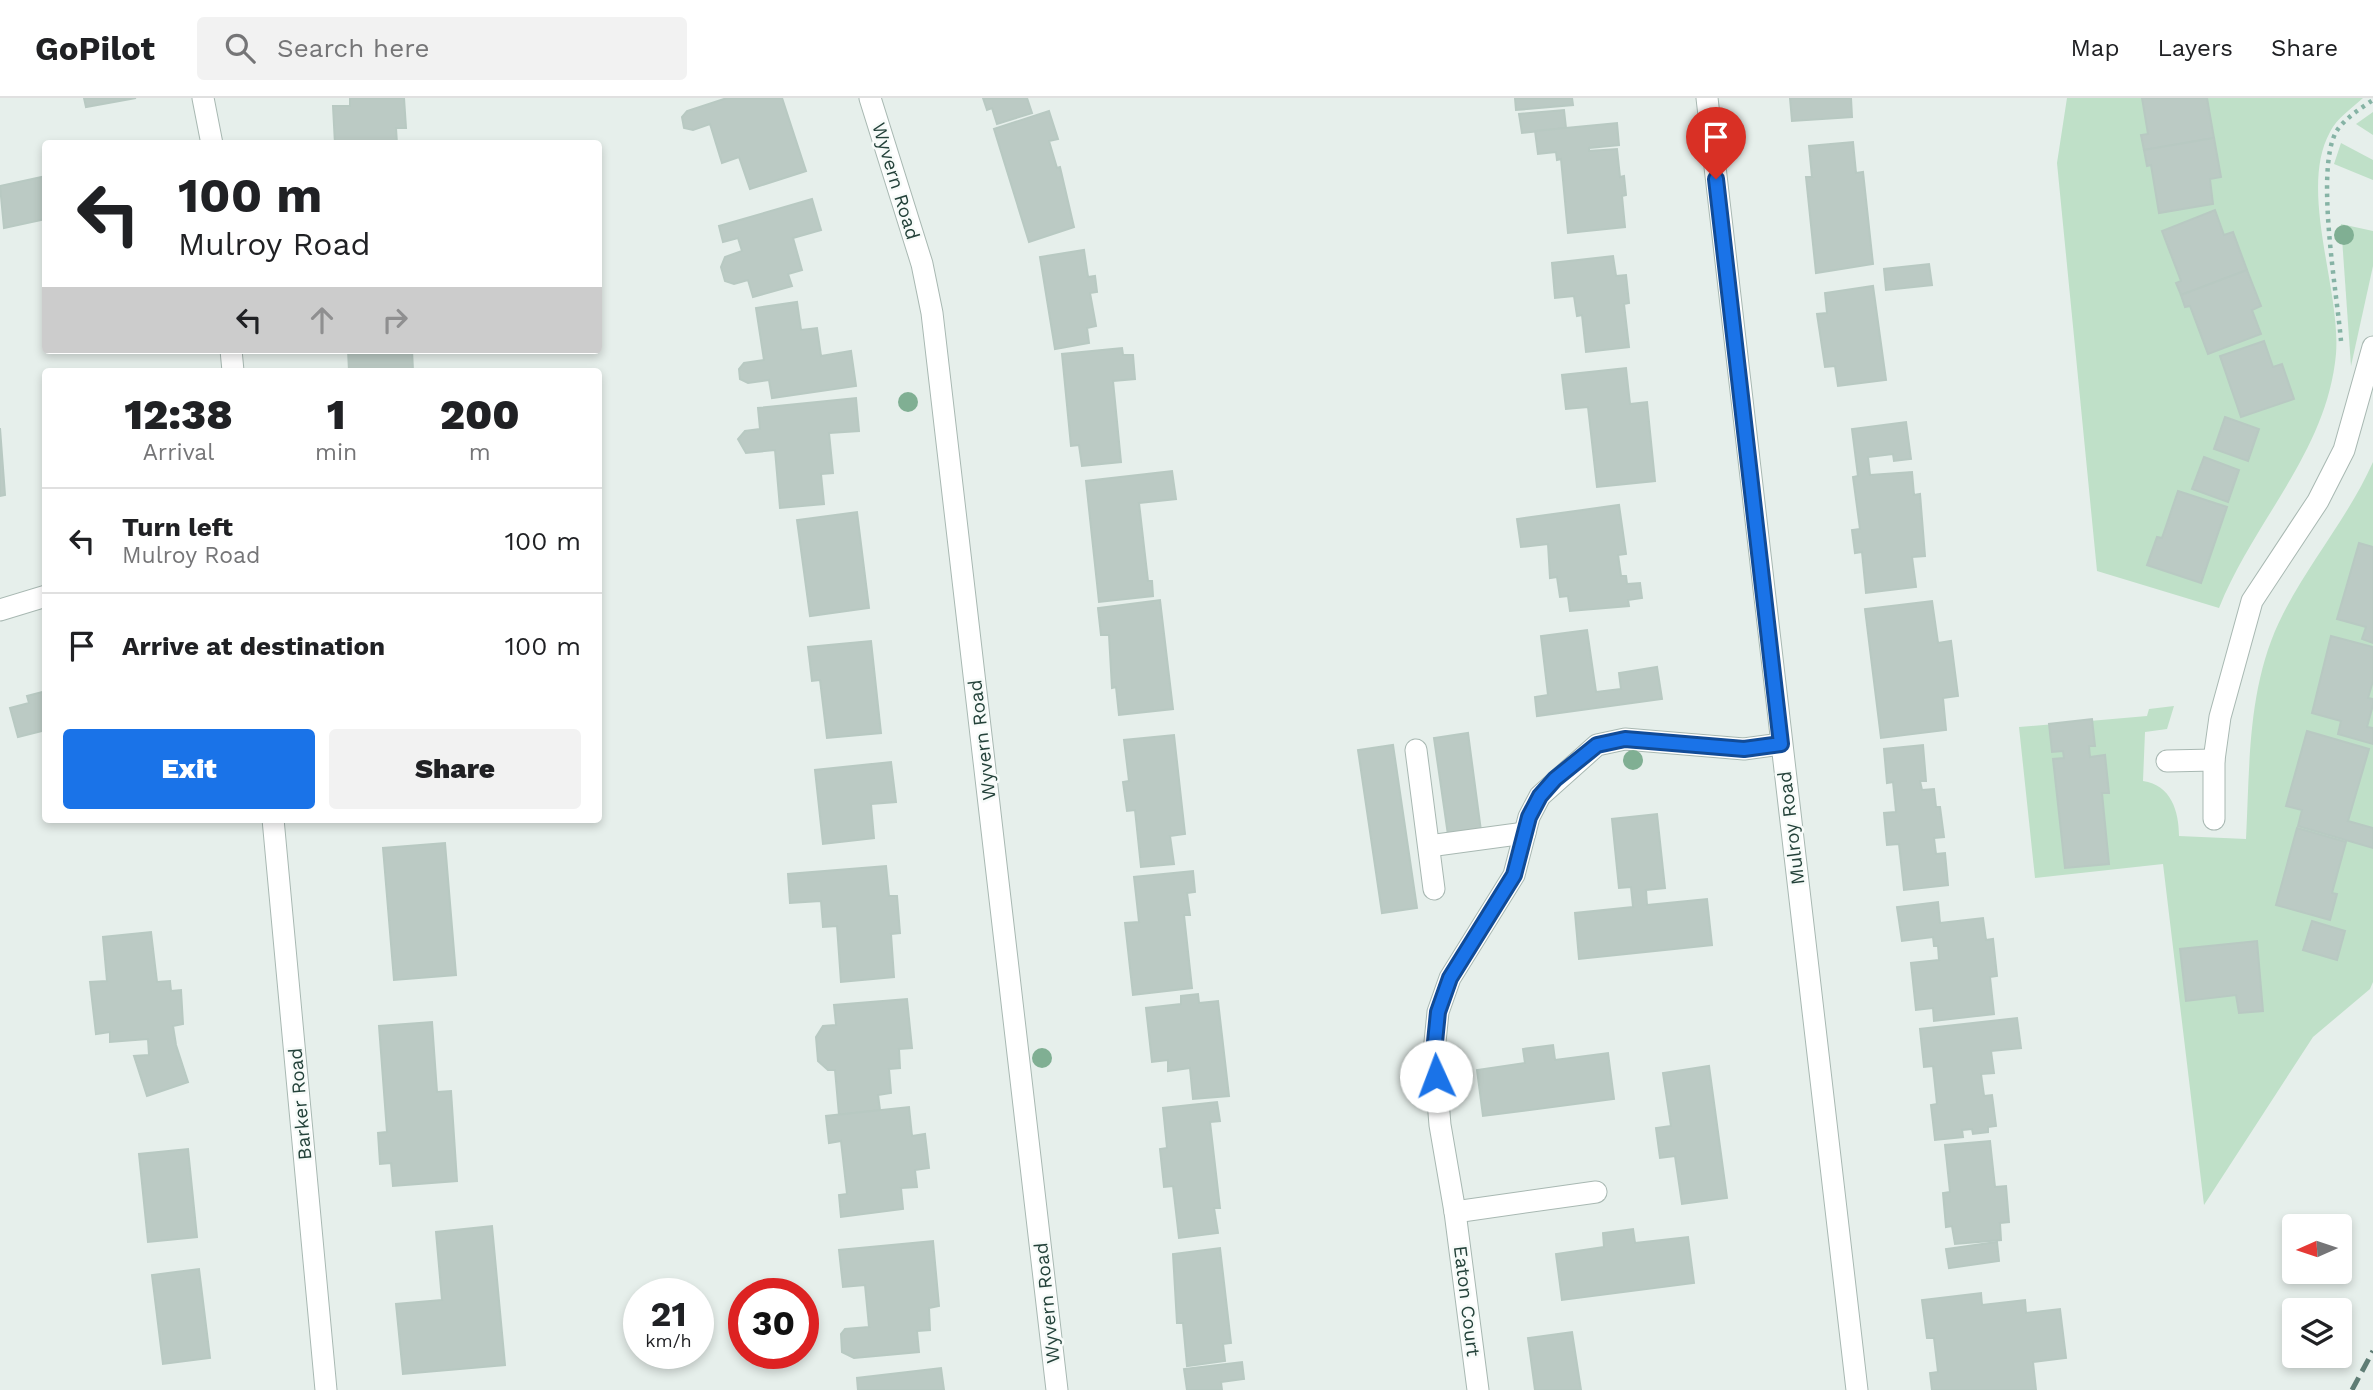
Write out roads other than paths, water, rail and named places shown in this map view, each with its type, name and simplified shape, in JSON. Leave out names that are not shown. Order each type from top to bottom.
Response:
[{"type":"street","points":[[203,98],[211,140]]},
{"type":"street","name":"Wyvern Road","points":[[870,98],[922,264],[932,313],[1057,1390]]},
{"type":"street","name":"Mulroy Road","points":[[1707,98],[1857,1390]]},
{"type":"street","points":[[2214,819],[2214,760],[2225,694],[2252,601],[2318,502],[2344,450],[2373,346]]},
{"type":"street","points":[[0,610],[42,597]]},
{"type":"street","name":"Eaton Court","points":[[1478,1390],[1439,1113],[1434,1052],[1438,1012],[1450,978],[1514,875],[1524,833],[1540,796],[1597,745],[1625,739],[1744,749],[1781,744]]},
{"type":"street","points":[[1416,750],[1434,889]]},
{"type":"street","points":[[2167,761],[2214,760]]},
{"type":"street","name":"Barker Road","points":[[274,823],[326,1390]]},
{"type":"street","points":[[1429,846],[1524,833]]},
{"type":"street","points":[[1455,1212],[1596,1192]]},
{"type":"railway","points":[[2352,1390],[2373,1351]]}]
